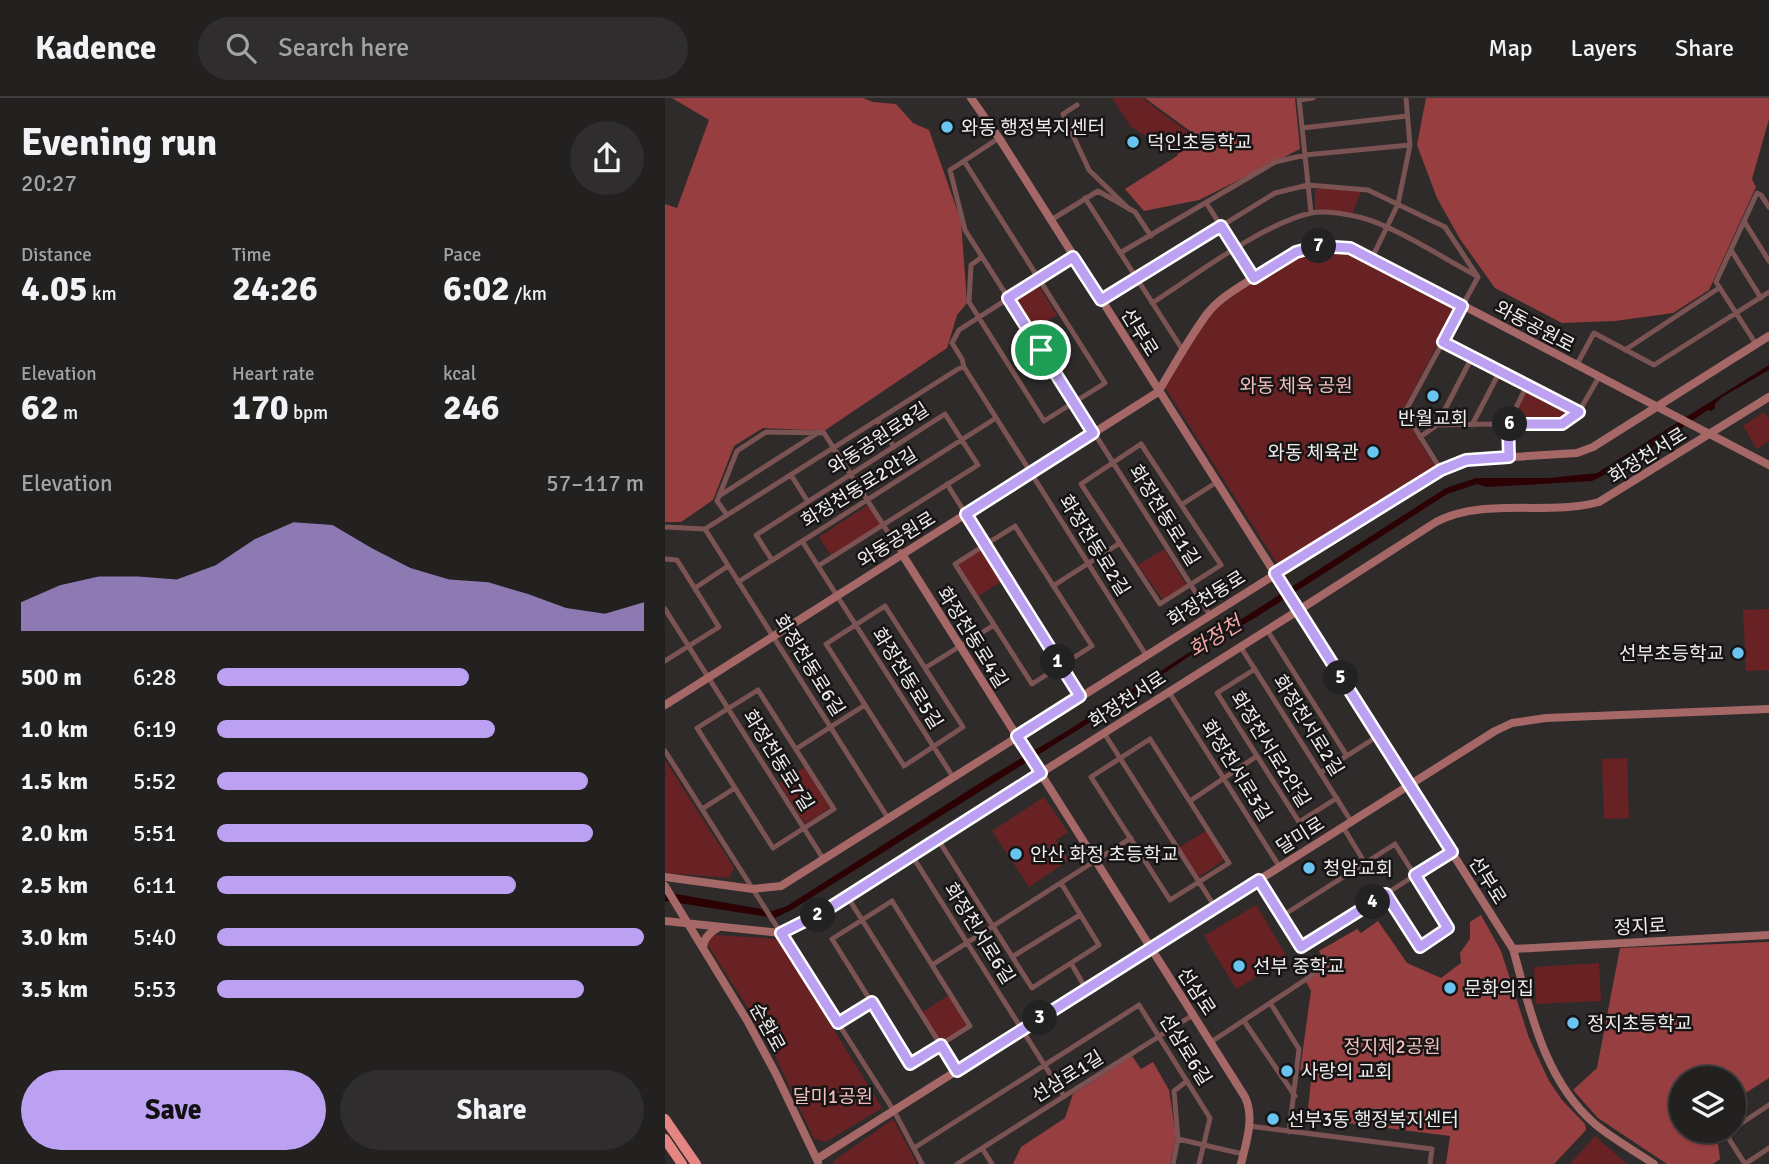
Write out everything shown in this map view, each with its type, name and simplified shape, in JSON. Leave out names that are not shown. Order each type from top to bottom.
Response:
[{"type":"highway","points":[[665,1119],[696,1164]]},
{"type":"highway","points":[[665,1139],[682,1164]]},
{"type":"street","points":[[1311,213],[1299,99],[1313,98]]},
{"type":"street","points":[[1372,258],[1398,204],[1410,145],[1406,98]]},
{"type":"street","name":"선부로","points":[[974,100],[1513,949],[1542,1048],[1560,1081],[1595,1124],[1654,1164]]},
{"type":"street","points":[[1077,105],[1063,114],[1089,170],[1129,209]]},
{"type":"street","points":[[1302,128],[1407,116]]},
{"type":"street","points":[[982,257],[971,265],[969,302],[1044,421],[1105,383],[964,161],[999,138]]},
{"type":"street","points":[[1120,253],[1275,162],[1305,155],[1410,145]]},
{"type":"street","name":"화정천동로1길","points":[[964,161],[950,170],[965,230],[1210,615]]},
{"type":"street","points":[[1101,300],[1275,193],[1308,185],[1368,190],[1445,227],[1478,277]]},
{"type":"street","points":[[1051,220],[1098,191],[1135,212],[1151,236]]},
{"type":"street","points":[[1756,345],[1716,282],[1757,193],[1769,207]]},
{"type":"street","points":[[1085,198],[1184,352]]},
{"type":"street","points":[[1207,204],[1254,278]]},
{"type":"street","points":[[1152,303],[1236,249],[1286,221],[1311,213],[1360,218],[1387,228],[1478,277]]},
{"type":"street","points":[[1744,221],[1769,261]]},
{"type":"street","name":"와동공원로","points":[[665,705],[1158,391],[1207,314],[1221,299],[1296,252],[1318,246],[1350,248],[1372,258],[1710,435]]},
{"type":"street","points":[[1731,250],[1761,298]]},
{"type":"street","points":[[978,317],[1073,257]]},
{"type":"street","points":[[1441,470],[1405,412],[1478,277]]},
{"type":"street","points":[[1625,349],[1719,288]]},
{"type":"street","points":[[1576,366],[1594,333],[1654,365],[1769,292]]},
{"type":"street","name":"화정천동로2길","points":[[978,317],[959,330],[952,343],[964,368],[1146,654]]},
{"type":"street","name":"화정천동로","points":[[665,877],[753,889],[778,888],[1441,470],[1466,460],[1577,453],[1593,447],[1769,336]]},
{"type":"street","points":[[1443,342],[1579,412]]},
{"type":"street","points":[[1420,437],[1437,425],[1472,357]]},
{"type":"street","points":[[665,527],[705,529],[958,369],[964,368]]},
{"type":"street","points":[[1472,425],[1500,371]]},
{"type":"street","points":[[1437,425],[1562,424],[1579,412],[1599,377]]},
{"type":"street","points":[[1509,457],[1508,424],[1527,385]]},
{"type":"street","name":"화정천서로","points":[[781,933],[813,918],[1440,519],[1459,512],[1570,507],[1599,502],[1769,397]]},
{"type":"street","name":"와동공원로8길","points":[[772,561],[756,535],[945,414],[978,465],[818,566]]},
{"type":"street","name":"화정천동로2안길","points":[[738,582],[996,418]]},
{"type":"street","points":[[877,420],[894,447]]},
{"type":"street","points":[[727,515],[717,501],[737,451],[766,432],[824,433],[902,554]]},
{"type":"street","points":[[719,496],[817,433]]},
{"type":"street","points":[[1710,435],[1769,465]]},
{"type":"street","points":[[1141,444],[1181,505],[1221,565],[1160,604],[1081,484],[1141,444]]},
{"type":"street","points":[[791,475],[808,502]]},
{"type":"street","points":[[1181,505],[1217,482]]},
{"type":"street","points":[[947,484],[1080,696]]},
{"type":"street","points":[[1015,526],[1092,646],[1032,684],[955,565],[985,545],[1015,526]]},
{"type":"street","name":"화정천동로6길","points":[[705,529],[888,818]]},
{"type":"street","points":[[802,541],[837,596]]},
{"type":"street","points":[[1053,586],[1120,543]]},
{"type":"street","name":"화정천동로4길","points":[[902,554],[1023,746]]},
{"type":"street","points":[[665,559],[677,560],[719,627],[665,662]]},
{"type":"street","points":[[695,588],[729,566]]},
{"type":"street","name":"화정천동로5길","points":[[837,596],[953,778]]},
{"type":"street","points":[[885,606],[963,727],[904,765],[826,644],[856,625],[885,606]]},
{"type":"street","name":"화정천동로7길","points":[[665,609],[824,860]]},
{"type":"street","points":[[925,668],[994,625]]},
{"type":"street","points":[[1267,630],[1347,755]]},
{"type":"street","name":"화정천서로2길","points":[[1240,646],[1351,821]]},
{"type":"street","name":"화정천서로2안길","points":[[1255,669],[1217,693],[1257,756],[1299,822],[1337,798]]},
{"type":"street","points":[[758,690],[834,809],[773,848],[697,728],[728,709],[758,690]]},
{"type":"street","name":"화정천서로3길","points":[[1168,691],[1279,866]]},
{"type":"street","points":[[796,749],[865,705]]},
{"type":"street","name":"달미로","points":[[818,1162],[1342,826],[1512,723],[1546,718],[1769,709]]},
{"type":"street","points":[[1104,732],[1215,907]]},
{"type":"street","points":[[1320,773],[1378,736]]},
{"type":"street","points":[[1150,739],[1190,801],[1229,863],[1170,900],[1091,776],[1150,739]]},
{"type":"street","name":"선삼로","points":[[1023,746],[1249,1106],[1249,1126],[1241,1164]]},
{"type":"street","points":[[665,751],[894,1111],[922,1164]]},
{"type":"street","points":[[1190,801],[1257,756]]},
{"type":"street","points":[[702,809],[735,788]]},
{"type":"street","points":[[1342,826],[1365,863]]},
{"type":"street","points":[[937,838],[1032,988],[1100,945],[1061,883]]},
{"type":"street","points":[[932,965],[1131,838]]},
{"type":"street","points":[[1282,916],[1395,844],[1448,928],[1420,947],[1386,894]]},
{"type":"street","points":[[1259,880],[1301,947],[1452,852]]},
{"type":"street","name":"화정천서로6길","points":[[911,854],[1064,1096]]},
{"type":"street","name":"순환로","points":[[665,887],[754,1032],[818,1162]]},
{"type":"street","points":[[847,896],[957,1071]]},
{"type":"street","points":[[892,901],[932,965],[970,1026],[910,1064],[832,939],[892,901]]},
{"type":"street","points":[[1012,957],[1080,915]]},
{"type":"street","points":[[665,921],[781,933]]},
{"type":"street","points":[[703,948],[703,942],[720,926]]},
{"type":"street","name":"정지로","points":[[1513,949],[1769,935]]},
{"type":"street","points":[[1211,1042],[1311,976],[1324,962]]},
{"type":"street","points":[[1070,963],[1086,989]]},
{"type":"street","points":[[838,1023],[872,1002]]},
{"type":"street","points":[[1271,1004],[1300,1049],[1289,1132]]},
{"type":"street","name":"선삼로6길","points":[[914,1148],[1139,1005],[1210,1118],[1199,1164]]},
{"type":"street","name":"선삼로1길","points":[[957,1164],[1193,1015]]},
{"type":"street","points":[[1244,1021],[1295,1096]]},
{"type":"street","points":[[1173,1164],[1178,1139],[1174,1091],[1187,1081]]},
{"type":"street","points":[[1746,1120],[1769,1105]]},
{"type":"street","points":[[1249,1126],[1432,1149],[1430,1164]]},
{"type":"street","points":[[1178,1139],[1243,1154]]},
{"type":"street","points":[[1732,1143],[1745,1164],[1769,1148]]},
{"type":"street","points":[[982,1148],[992,1164]]},
{"type":"green space","points":[[672,98],[863,98],[873,102],[896,104],[913,123],[929,130],[961,221],[967,303],[957,315],[947,348],[824,431],[763,428],[734,446],[713,500],[681,522],[665,522],[665,204],[677,208],[709,120]]},
{"type":"green space","points":[[1112,98],[1142,98],[1189,133],[1176,154],[1131,127]]},
{"type":"green space","points":[[1145,98],[1295,98],[1300,149],[1199,200],[1144,211],[1125,189],[1177,156],[1190,131]]},
{"type":"green space","points":[[1426,98],[1769,98],[1769,119],[1752,179],[1756,187],[1709,290],[1673,313],[1615,321],[1562,323],[1495,288],[1460,239],[1437,198],[1417,145]]},
{"type":"green space","points":[[1342,187],[1361,191],[1352,215],[1315,209],[1315,189]]},
{"type":"green space","name":"와동 체육 공원","points":[[1341,249],[1361,256],[1458,305],[1402,412],[1437,470],[1280,568],[1161,381],[1218,306],[1234,293],[1299,257],[1314,251]]},
{"type":"green space","points":[[1037,283],[1057,315],[1032,331],[1012,298]]},
{"type":"green space","points":[[1526,388],[1577,413],[1561,421],[1511,421]]},
{"type":"green space","points":[[1764,412],[1769,419],[1769,441],[1757,449],[1743,426]]},
{"type":"green space","points":[[868,505],[881,525],[832,557],[819,537]]},
{"type":"green space","points":[[985,547],[1005,579],[977,597],[957,565]]},
{"type":"green space","points":[[1164,549],[1186,585],[1163,600],[1138,565]]},
{"type":"green space","points":[[1769,609],[1769,670],[1746,671],[1743,610]]},
{"type":"green space","points":[[1627,758],[1629,818],[1604,819],[1602,759]]},
{"type":"green space","points":[[665,760],[734,868],[729,878],[665,873]]},
{"type":"green space","points":[[805,767],[830,808],[805,824],[779,783]]},
{"type":"green space","points":[[1044,797],[1068,832],[1056,840],[1069,860],[1029,887],[992,831]]},
{"type":"green space","points":[[1206,831],[1224,860],[1197,878],[1178,848]]},
{"type":"green space","points":[[1256,905],[1288,958],[1236,989],[1204,936]]},
{"type":"green space","name":"정지제2공원","points":[[1481,915],[1501,951],[1529,1038],[1549,1081],[1562,1100],[1585,1124],[1586,1130],[1554,1164],[1446,1164],[1450,1136],[1307,1118],[1312,1072],[1300,1070],[1311,991],[1306,982],[1325,962],[1319,951],[1357,929],[1361,933],[1378,921],[1407,963],[1441,978],[1461,963],[1460,953],[1470,939],[1470,922]]},
{"type":"green space","name":"달미1공원","points":[[701,934],[778,939],[882,1108],[826,1142],[814,1139],[767,1038]]},
{"type":"green space","points":[[1769,942],[1769,1078],[1746,1093],[1746,1066],[1669,1066],[1669,1143],[1718,1143],[1720,1159],[1713,1164],[1667,1164],[1598,1118],[1573,1090],[1597,1068],[1620,948]]},
{"type":"green space","points":[[1599,963],[1601,1001],[1536,1004],[1534,967]]},
{"type":"green space","points":[[949,995],[969,1026],[941,1044],[921,1013]]},
{"type":"green space","points":[[1132,1056],[1141,1069],[1153,1062],[1169,1090],[1176,1136],[1170,1164],[1013,1164],[1021,1147],[1065,1118],[1073,1094]]},
{"type":"green space","points":[[893,1119],[917,1164],[833,1164],[835,1160]]},
{"type":"green space","points":[[1595,1136],[1627,1164],[1570,1164]]},
{"type":"water","name":"화정천","points":[[1769,365],[1769,370],[1722,397],[1711,411],[1708,410],[1631,462],[1592,481],[1487,487],[1477,484],[1447,494],[1255,618],[1201,648],[1127,699],[775,918],[665,901],[665,892],[772,911],[787,906],[1067,731],[1446,488],[1476,478],[1549,478],[1597,473]]},
{"type":"place","name":"와동 행정복지센터","points":[[947,127]]},
{"type":"place","name":"덕인초등학교","points":[[1133,142]]},
{"type":"place","name":"반월교회","points":[[1433,396]]},
{"type":"place","name":"와동 체육관","points":[[1373,452]]},
{"type":"place","name":"선부초등학교","points":[[1738,653]]},
{"type":"place","name":"안산 화정 초등학교","points":[[1016,854]]},
{"type":"place","name":"청암교회","points":[[1309,868]]},
{"type":"place","name":"선부 중학교","points":[[1239,966]]},
{"type":"place","name":"문화의집","points":[[1450,988]]},
{"type":"place","name":"정지초등학교","points":[[1573,1023]]},
{"type":"place","name":"사랑의 교회","points":[[1287,1071]]},
{"type":"place","name":"선부3동 행정복지센터","points":[[1273,1119]]},
{"type":"route","points":[[1221,226],[1254,278],[1296,252],[1318,246],[1350,248],[1372,258],[1462,306],[1443,342],[1579,412],[1562,424],[1508,424],[1509,457],[1466,460],[1449,466],[1275,573],[1452,852],[1415,875],[1448,928],[1420,947],[1386,894],[1301,947],[1259,880],[957,1071],[941,1045],[910,1064],[872,1002],[838,1023],[781,933],[823,912],[1041,773],[1017,736],[1080,696],[966,514],[1093,433],[1041,350],[1008,298],[1073,257],[1101,300],[1221,226]]}]
